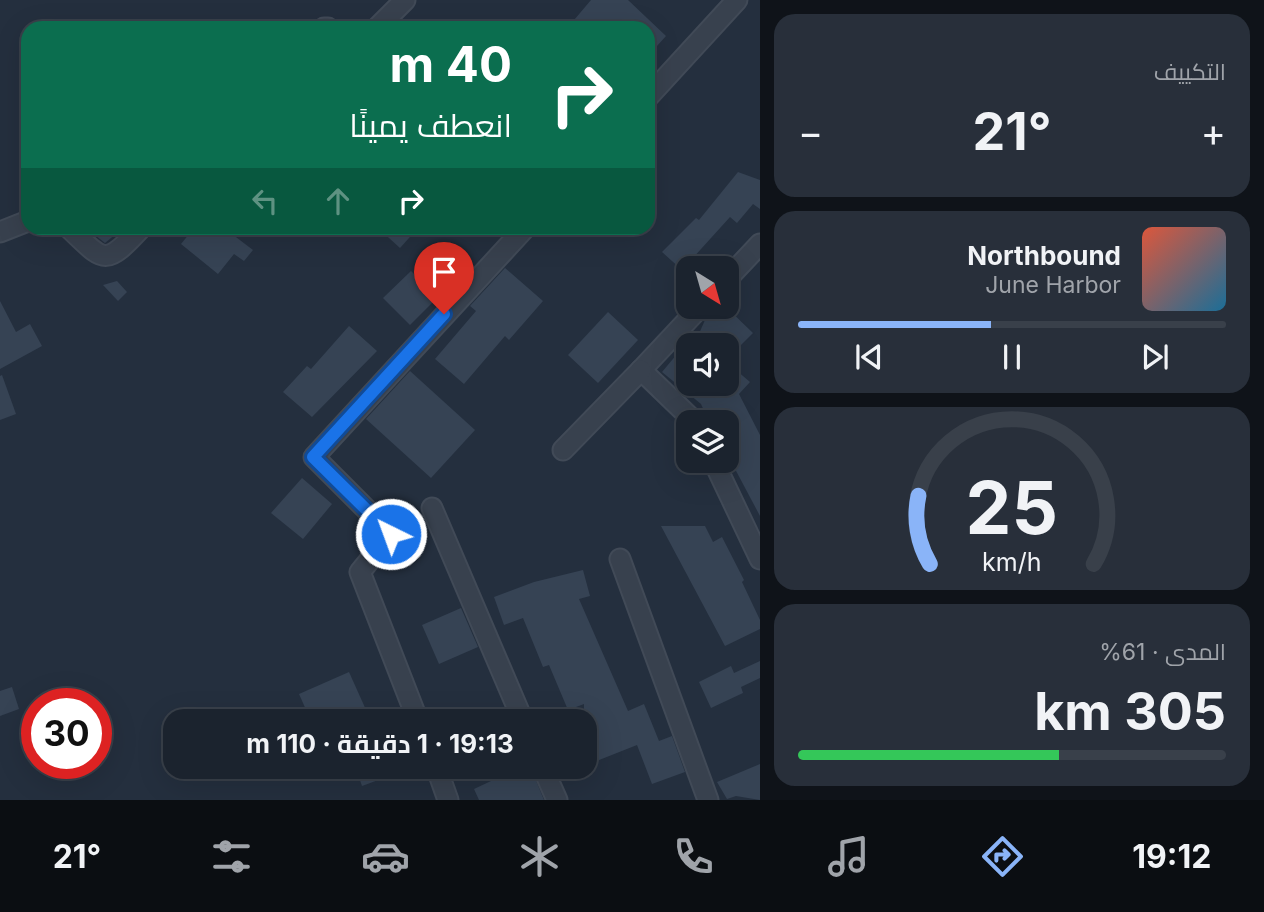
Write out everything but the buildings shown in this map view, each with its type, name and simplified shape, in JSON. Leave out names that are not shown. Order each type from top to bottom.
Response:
[{"type":"street","points":[[384,21],[405,0]]},
{"type":"street","points":[[655,89],[737,0]]},
{"type":"street","points":[[0,232],[21,224]]},
{"type":"street","points":[[75,235],[91,252],[101,256],[122,248],[134,235]]},
{"type":"street","points":[[413,709],[360,572],[391,534],[313,457],[519,235]]},
{"type":"street","points":[[739,266],[760,244]]},
{"type":"street","points":[[563,450],[689,319]]},
{"type":"street","points":[[641,370],[683,410]]},
{"type":"street","points":[[719,473],[760,559]]},
{"type":"street","points":[[432,508],[518,709]]},
{"type":"street","points":[[620,559],[708,800]]},
{"type":"street","points":[[441,779],[448,800]]},
{"type":"street","points":[[548,779],[557,800]]},
{"type":"route","points":[[391,534],[313,457],[444,314]]}]
